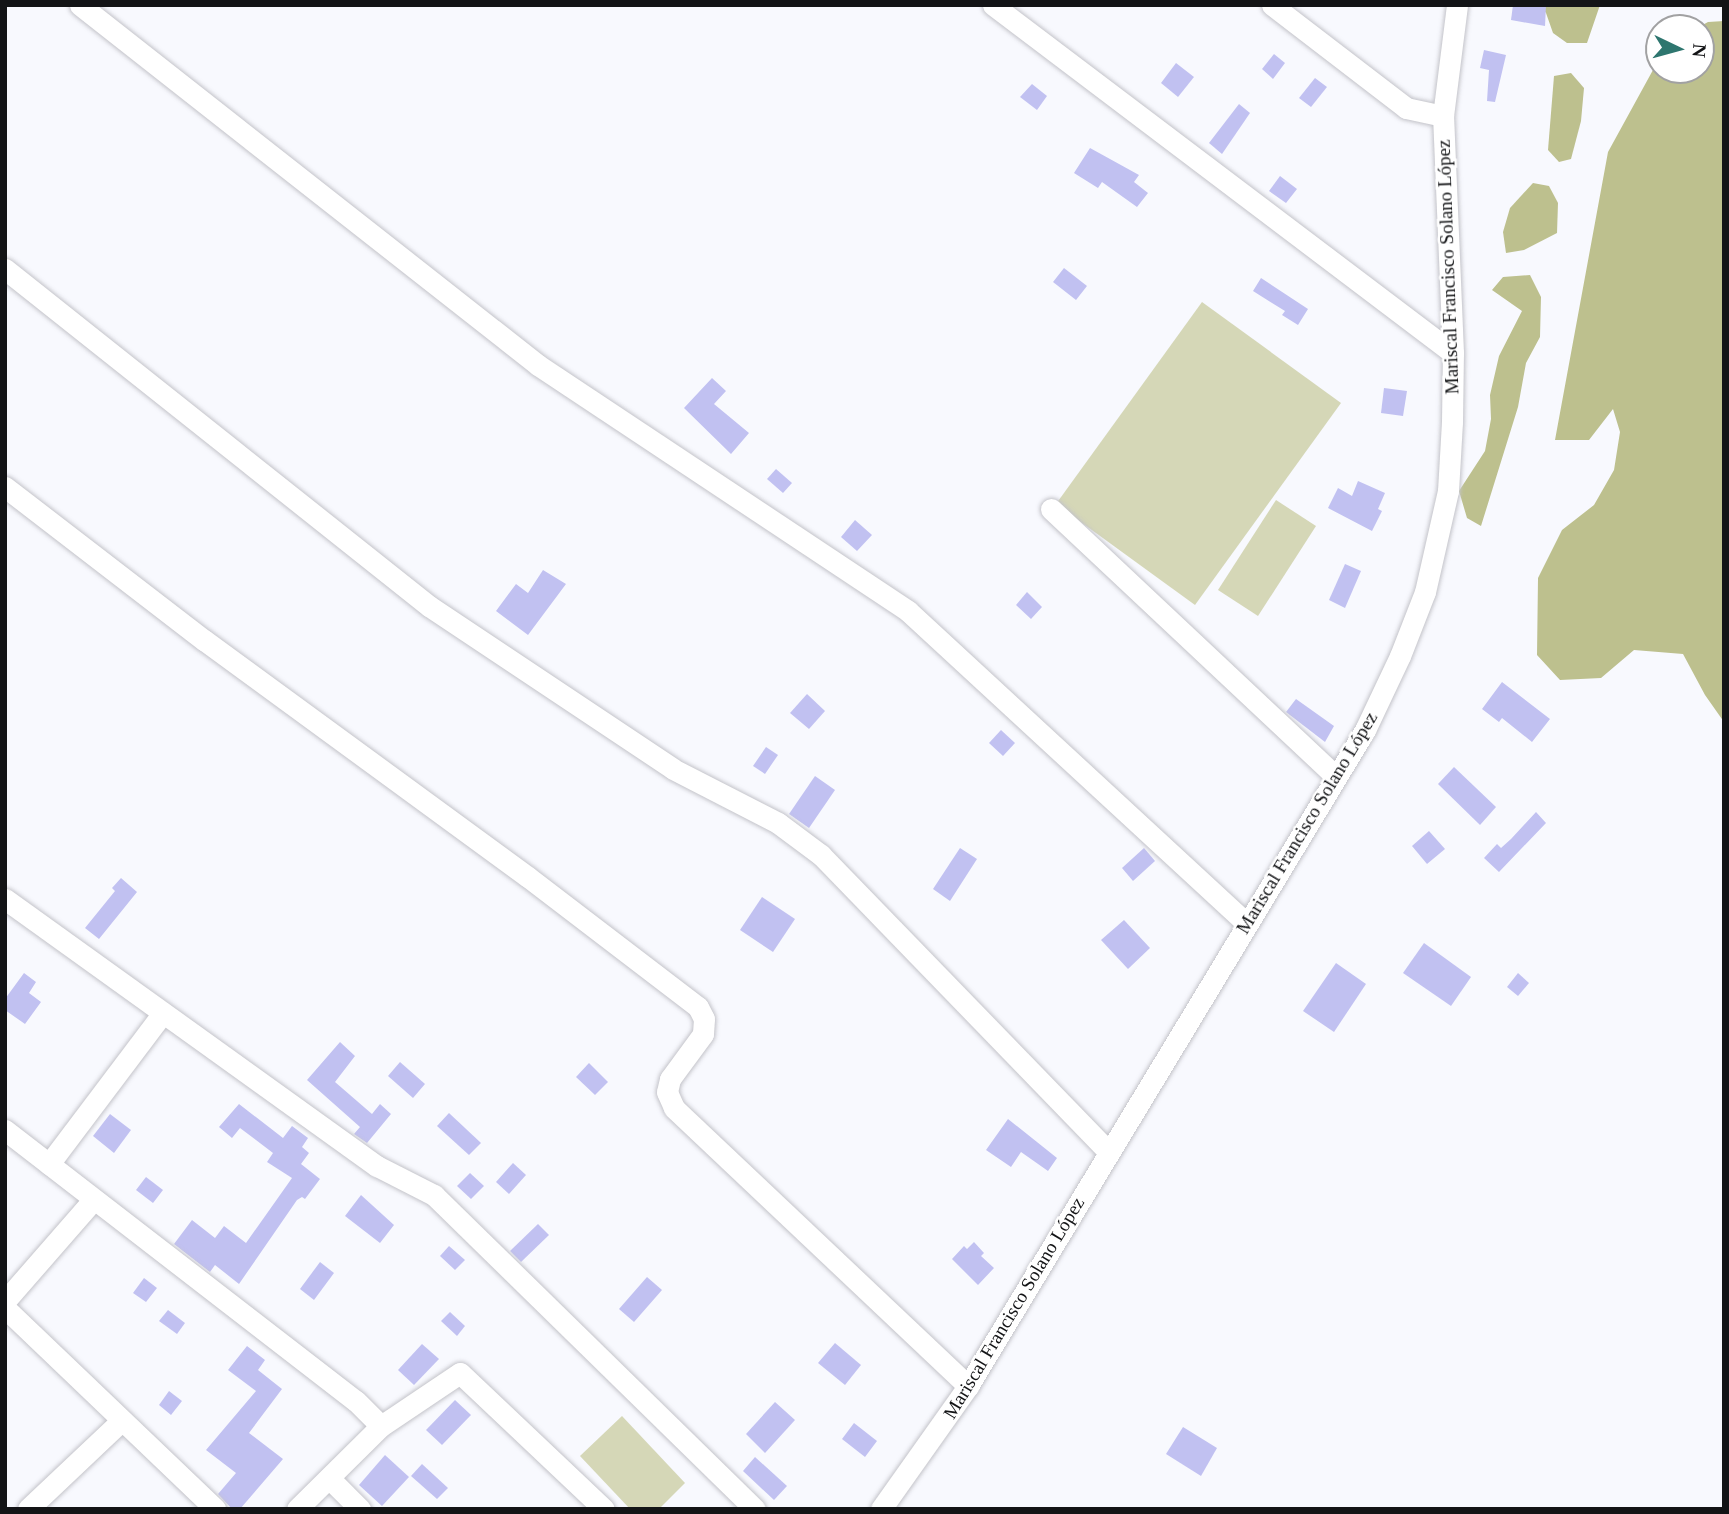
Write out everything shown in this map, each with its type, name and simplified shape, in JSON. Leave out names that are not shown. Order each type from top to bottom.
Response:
[{"type":"street","points":[[80,5],[538,365],[908,611],[1247,924]]},
{"type":"street","points":[[993,5],[1453,354]]},
{"type":"street","points":[[1272,5],[1406,108],[1443,116]]},
{"type":"street","name":"Mariscal Francisco Solano López","points":[[881,1509],[968,1386],[1366,730],[1400,656],[1425,592],[1448,491],[1453,354],[1443,116],[1457,5]]},
{"type":"street","points":[[5,269],[429,606],[673,769],[778,823],[821,855],[1109,1152]]},
{"type":"street","points":[[5,486],[204,640],[528,877],[698,1007],[704,1019],[703,1034],[670,1079],[667,1092],[674,1108],[968,1386]]},
{"type":"street","points":[[1051,509],[1336,777]]},
{"type":"street","points":[[5,899],[377,1166],[434,1195],[755,1509]]},
{"type":"street","points":[[49,1164],[162,1014]]},
{"type":"street","points":[[5,1130],[356,1401],[381,1426]]},
{"type":"street","points":[[5,1301],[93,1200]]},
{"type":"street","points":[[5,1308],[215,1509]]},
{"type":"street","points":[[297,1509],[381,1426],[460,1373],[604,1509]]},
{"type":"street","points":[[28,1509],[122,1420]]},
{"type":"street","points":[[329,1478],[360,1509]]},
{"type":"green space","points":[[1540,5],[1600,5],[1587,43],[1567,43],[1553,33]]},
{"type":"green space","points":[[1724,21],[1724,722],[1705,695],[1683,654],[1634,650],[1601,678],[1560,680],[1537,655],[1538,578],[1562,530],[1594,505],[1614,470],[1620,432],[1613,409],[1589,440],[1555,440],[1608,152],[1645,84],[1715,84],[1715,22]]},
{"type":"green space","points":[[1571,73],[1584,88],[1581,121],[1571,159],[1559,162],[1548,150],[1554,76]]},
{"type":"green space","points":[[1533,183],[1549,186],[1558,203],[1557,233],[1524,250],[1506,253],[1503,232],[1510,208]]},
{"type":"green space","points":[[1530,275],[1541,297],[1540,337],[1526,363],[1518,407],[1481,526],[1467,518],[1459,491],[1485,451],[1491,419],[1490,395],[1499,356],[1522,311],[1492,290],[1503,277]]},
{"type":"green space","points":[[1202,302],[1341,403],[1195,605],[1056,504]]},
{"type":"green space","points":[[1276,500],[1316,526],[1258,616],[1218,590]]},
{"type":"green space","points":[[622,1416],[685,1483],[659,1509],[630,1509],[580,1456]]},
{"type":"building","points":[[1513,5],[1546,5],[1545,26],[1511,20]]},
{"type":"building","points":[[1484,50],[1506,55],[1495,102],[1487,101],[1489,70],[1480,68]]},
{"type":"building","points":[[1274,54],[1285,63],[1273,79],[1262,69]]},
{"type":"building","points":[[1176,63],[1194,77],[1178,97],[1161,83]]},
{"type":"building","points":[[1315,78],[1327,87],[1311,107],[1299,98]]},
{"type":"building","points":[[1032,84],[1047,96],[1037,110],[1020,97]]},
{"type":"building","points":[[1239,104],[1250,113],[1222,154],[1209,143]]},
{"type":"building","points":[[1090,148],[1139,175],[1134,182],[1148,193],[1137,207],[1102,182],[1098,188],[1074,173]]},
{"type":"building","points":[[1280,176],[1297,189],[1286,203],[1269,191]]},
{"type":"building","points":[[1064,268],[1087,286],[1076,300],[1053,282]]},
{"type":"building","points":[[1261,278],[1308,309],[1298,325],[1282,315],[1285,311],[1253,291]]},
{"type":"building","points":[[712,378],[726,391],[714,404],[749,433],[731,454],[684,408]]},
{"type":"building","points":[[1384,388],[1407,391],[1403,416],[1381,413]]},
{"type":"building","points":[[776,469],[792,483],[783,493],[767,479]]},
{"type":"building","points":[[1358,481],[1385,493],[1378,509],[1382,511],[1372,531],[1328,508],[1338,488],[1352,496]]},
{"type":"building","points":[[855,520],[872,535],[857,551],[841,537]]},
{"type":"building","points":[[1345,564],[1361,571],[1345,608],[1329,600]]},
{"type":"building","points":[[543,570],[566,584],[528,635],[496,611],[516,584],[528,593]]},
{"type":"building","points":[[1027,592],[1042,607],[1031,619],[1016,605]]},
{"type":"building","points":[[1502,682],[1550,719],[1532,742],[1502,718],[1499,722],[1482,709]]},
{"type":"building","points":[[807,694],[825,711],[809,729],[790,713]]},
{"type":"building","points":[[1296,699],[1334,726],[1325,742],[1286,712]]},
{"type":"building","points":[[1001,730],[1015,743],[1003,756],[989,743]]},
{"type":"building","points":[[766,747],[778,755],[765,774],[753,766]]},
{"type":"building","points":[[1454,767],[1496,807],[1480,825],[1438,784]]},
{"type":"building","points":[[815,776],[835,790],[809,828],[789,814]]},
{"type":"building","points":[[1536,812],[1546,823],[1499,872],[1484,858],[1497,844],[1501,848]]},
{"type":"building","points":[[1429,831],[1445,849],[1427,864],[1412,846]]},
{"type":"building","points":[[960,848],[977,859],[950,901],[933,889]]},
{"type":"building","points":[[1144,848],[1155,861],[1133,881],[1122,868]]},
{"type":"building","points":[[121,878],[137,892],[99,939],[85,928],[115,891],[112,888]]},
{"type":"building","points":[[762,897],[795,919],[773,952],[740,930]]},
{"type":"building","points":[[1124,920],[1150,948],[1128,969],[1101,940]]},
{"type":"building","points":[[1424,943],[1471,977],[1451,1006],[1403,973]]},
{"type":"building","points":[[1336,963],[1366,984],[1334,1032],[1303,1011]]},
{"type":"building","points":[[24,973],[36,982],[29,993],[41,1002],[25,1024],[5,1010],[5,999]]},
{"type":"building","points":[[1518,973],[1529,983],[1518,996],[1507,987]]},
{"type":"building","points":[[340,1042],[355,1056],[335,1082],[372,1114],[380,1104],[391,1114],[367,1143],[354,1134],[360,1127],[307,1080]]},
{"type":"building","points":[[400,1062],[425,1084],[413,1098],[388,1076]]},
{"type":"building","points":[[589,1063],[608,1082],[595,1095],[576,1077]]},
{"type":"building","points":[[239,1104],[283,1138],[292,1126],[308,1138],[302,1147],[309,1153],[301,1164],[320,1179],[305,1199],[302,1197],[297,1200],[239,1284],[215,1265],[210,1272],[174,1244],[192,1220],[215,1238],[224,1226],[246,1243],[292,1178],[267,1162],[273,1153],[240,1128],[232,1138],[219,1127]]},
{"type":"building","points":[[449,1113],[481,1143],[469,1155],[437,1126]]},
{"type":"building","points":[[110,1114],[131,1130],[114,1153],[93,1136]]},
{"type":"building","points":[[1008,1119],[1057,1158],[1048,1171],[1021,1152],[1011,1167],[986,1150]]},
{"type":"building","points":[[513,1163],[526,1175],[509,1194],[496,1182]]},
{"type":"building","points":[[470,1173],[484,1186],[471,1199],[457,1186]]},
{"type":"building","points":[[146,1177],[163,1190],[153,1203],[136,1190]]},
{"type":"building","points":[[361,1195],[394,1225],[380,1243],[345,1216]]},
{"type":"building","points":[[538,1224],[549,1235],[521,1262],[510,1251]]},
{"type":"building","points":[[974,1242],[984,1253],[981,1256],[994,1268],[978,1285],[952,1259],[964,1246],[967,1249]]},
{"type":"building","points":[[449,1246],[465,1260],[455,1270],[440,1256]]},
{"type":"building","points":[[320,1262],[334,1273],[314,1300],[300,1289]]},
{"type":"building","points":[[647,1277],[662,1290],[634,1322],[619,1309]]},
{"type":"building","points":[[144,1278],[157,1288],[146,1302],[133,1293]]},
{"type":"building","points":[[168,1310],[185,1323],[177,1334],[159,1321]]},
{"type":"building","points":[[450,1312],[465,1326],[457,1336],[441,1321]]},
{"type":"building","points":[[835,1343],[861,1365],[845,1385],[818,1363]]},
{"type":"building","points":[[422,1344],[439,1359],[414,1385],[398,1370]]},
{"type":"building","points":[[247,1346],[265,1360],[258,1370],[282,1389],[249,1433],[283,1459],[240,1509],[232,1509],[218,1494],[236,1473],[206,1450],[256,1391],[228,1370]]},
{"type":"building","points":[[169,1391],[182,1401],[171,1415],[159,1405]]},
{"type":"building","points":[[455,1400],[471,1415],[442,1445],[426,1430]]},
{"type":"building","points":[[775,1402],[795,1420],[765,1453],[746,1434]]},
{"type":"building","points":[[854,1423],[877,1441],[865,1457],[842,1439]]},
{"type":"building","points":[[1183,1427],[1217,1448],[1201,1476],[1166,1454]]},
{"type":"building","points":[[385,1455],[409,1477],[382,1506],[359,1485]]},
{"type":"building","points":[[755,1457],[787,1486],[774,1500],[743,1471]]},
{"type":"building","points":[[422,1464],[448,1488],[437,1499],[411,1476]]}]
